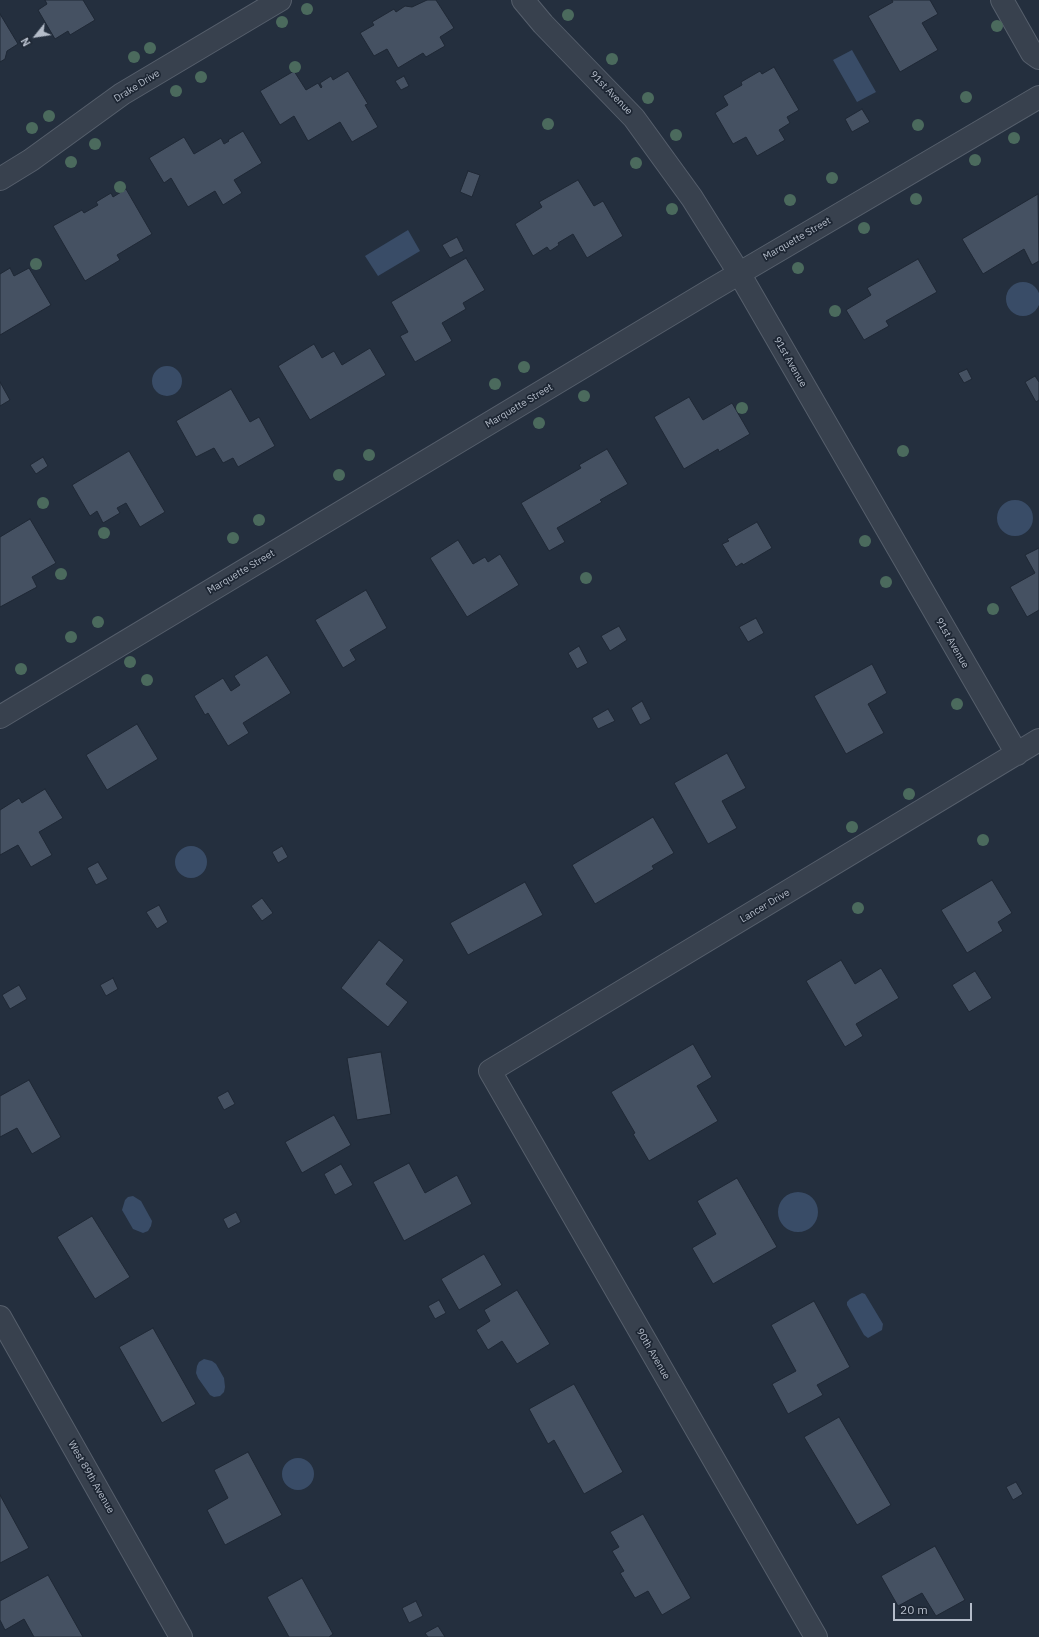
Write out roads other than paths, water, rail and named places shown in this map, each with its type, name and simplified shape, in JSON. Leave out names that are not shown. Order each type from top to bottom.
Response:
[{"type":"street","name":"Drake Drive","points":[[0,179],[31,160],[122,94],[280,0]]},
{"type":"street","name":"91st Avenue","points":[[523,0],[543,24],[634,118],[692,198],[739,273],[1016,754]]},
{"type":"street","points":[[1002,0],[1032,53],[1039,58]]},
{"type":"street","name":"Marquette Street","points":[[0,717],[739,273],[1039,97]]},
{"type":"street","name":"Lancer Drive","points":[[490,1071],[1039,740]]},
{"type":"street","name":"90th Avenue","points":[[490,1071],[816,1637]]},
{"type":"street","name":"West 89th Avenue","points":[[0,1318],[181,1637]]},
{"type":"water","points":[[852,50],[876,92],[857,102],[833,60]]},
{"type":"water","points":[[408,230],[420,251],[378,276],[365,256]]},
{"type":"water","points":[[1026,282],[1033,284],[1038,289],[1040,299],[1038,309],[1033,314],[1020,316],[1013,314],[1008,309],[1006,296],[1008,289],[1013,284]]},
{"type":"water","points":[[167,366],[173,367],[181,375],[181,387],[173,395],[167,396],[161,395],[153,387],[152,381],[153,375],[161,367]]},
{"type":"water","points":[[1019,500],[1028,505],[1032,511],[1032,525],[1028,531],[1019,536],[1011,536],[1002,531],[998,525],[997,514],[1002,505],[1008,501]]},
{"type":"water","points":[[188,846],[194,846],[203,850],[207,862],[203,874],[194,878],[188,878],[179,874],[175,865],[175,859],[179,850]]},
{"type":"water","points":[[798,1192],[806,1194],[812,1198],[816,1204],[818,1212],[816,1220],[812,1226],[806,1230],[798,1232],[790,1230],[784,1226],[780,1220],[778,1212],[780,1204],[784,1198],[790,1194]]},
{"type":"water","points":[[133,1196],[141,1201],[152,1221],[148,1231],[143,1233],[133,1229],[122,1210],[125,1200],[128,1197]]},
{"type":"water","points":[[862,1293],[865,1294],[883,1324],[882,1330],[868,1338],[864,1335],[847,1305],[847,1302],[850,1299]]},
{"type":"water","points":[[204,1359],[212,1361],[216,1364],[224,1378],[224,1392],[220,1396],[214,1397],[210,1395],[198,1378],[196,1373],[197,1366],[199,1362]]},
{"type":"water","points":[[295,1458],[301,1458],[311,1465],[314,1474],[313,1480],[307,1487],[301,1490],[295,1490],[285,1483],[282,1477],[282,1471],[289,1461]]}]
